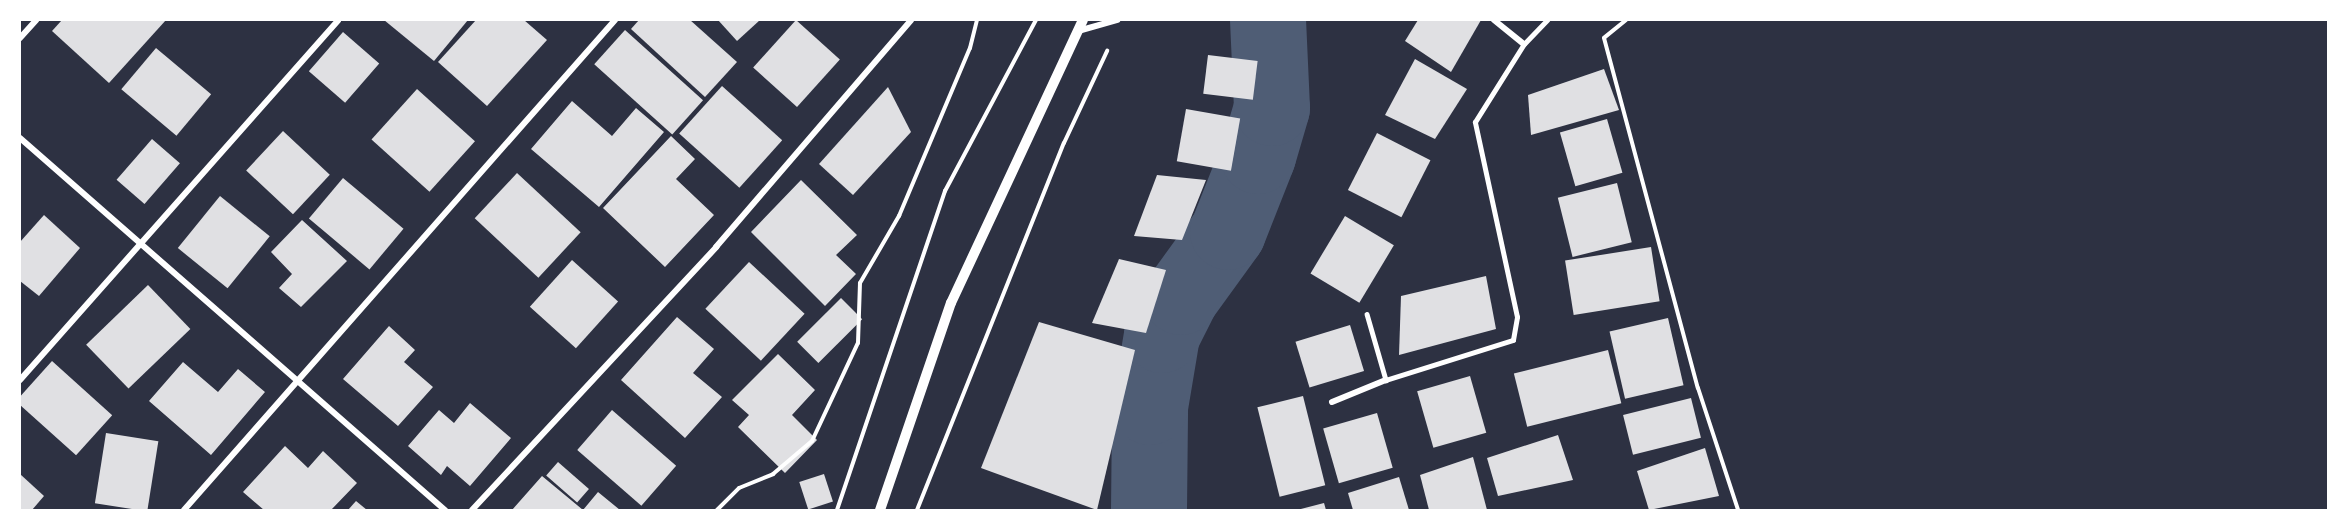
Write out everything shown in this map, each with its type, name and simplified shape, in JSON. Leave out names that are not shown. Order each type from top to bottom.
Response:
[{"type":"street","points":[[20,38],[36,20]]},
{"type":"street","points":[[20,380],[144,245],[338,20]]},
{"type":"street","points":[[184,510],[300,382],[615,20]]},
{"type":"street","points":[[472,510],[716,247],[911,20]]},
{"type":"street","points":[[880,510],[951,303],[1083,20]]},
{"type":"street","points":[[1077,31],[1117,20]]},
{"type":"street","points":[[1494,20],[1524,44]]},
{"type":"street","points":[[20,138],[445,510]]},
{"type":"street","points":[[1332,402],[1386,380]]},
{"type":"lane","points":[[1367,314],[1386,380],[1513,340],[1516,317],[1475,122],[1524,44],[1547,20]]},
{"type":"path","points":[[717,510],[739,488],[773,474],[812,441],[858,343],[860,283],[899,216],[970,48],[977,20]]},
{"type":"path","points":[[837,510],[945,191],[1036,20]]},
{"type":"path","points":[[1626,20],[1604,38],[1698,388],[1738,510]]},
{"type":"path","points":[[917,510],[1064,143],[1112,40]]},
{"type":"building","points":[[62,20],[166,20],[109,83],[52,31]]},
{"type":"building","points":[[384,20],[468,20],[434,61]]},
{"type":"building","points":[[476,20],[524,20],[547,40],[487,106],[438,62]]},
{"type":"building","points":[[639,20],[690,20],[737,62],[705,97],[631,29]]},
{"type":"building","points":[[718,20],[760,20],[737,41]]},
{"type":"building","points":[[796,20],[840,59],[797,107],[753,68]]},
{"type":"building","points":[[1418,20],[1481,20],[1451,72],[1405,41]]},
{"type":"building","points":[[625,30],[703,100],[672,134],[594,64]]},
{"type":"building","points":[[343,32],[379,63],[345,103],[309,71]]},
{"type":"building","points":[[156,48],[211,94],[176,136],[121,89]]},
{"type":"building","points":[[1208,55],[1258,61],[1253,100],[1203,94]]},
{"type":"building","points":[[1415,59],[1467,89],[1435,139],[1385,115]]},
{"type":"building","points":[[1604,69],[1619,110],[1531,135],[1528,95]]},
{"type":"building","points":[[722,86],[782,140],[739,188],[679,134]]},
{"type":"building","points":[[888,87],[911,132],[853,195],[819,164]]},
{"type":"building","points":[[417,89],[475,141],[429,192],[371,140]]},
{"type":"building","points":[[572,101],[612,136],[636,108],[664,132],[599,207],[531,149]]},
{"type":"building","points":[[1186,109],[1240,119],[1231,171],[1177,161]]},
{"type":"building","points":[[1607,119],[1622,173],[1575,186],[1560,133]]},
{"type":"building","points":[[283,131],[330,175],[293,214],[246,170]]},
{"type":"building","points":[[1377,133],[1430,160],[1401,217],[1348,190]]},
{"type":"building","points":[[671,136],[695,159],[676,179],[714,215],[665,267],[603,208]]},
{"type":"building","points":[[152,139],[180,163],[144,204],[117,180]]},
{"type":"building","points":[[517,173],[581,232],[538,278],[475,218]]},
{"type":"building","points":[[1157,175],[1206,180],[1182,240],[1134,236]]},
{"type":"building","points":[[343,178],[404,229],[369,269],[309,219]]},
{"type":"building","points":[[801,180],[857,235],[836,255],[856,274],[825,306],[751,232]]},
{"type":"building","points":[[1617,183],[1632,242],[1573,257],[1558,198]]},
{"type":"building","points":[[220,196],[270,236],[228,288],[178,248]]},
{"type":"building","points":[[44,215],[80,248],[39,296],[20,281],[20,242]]},
{"type":"building","points":[[1345,216],[1394,245],[1359,303],[1310,273]]},
{"type":"building","points":[[302,220],[347,261],[301,307],[279,288],[292,274],[271,252]]},
{"type":"building","points":[[1651,247],[1660,301],[1574,315],[1565,261]]},
{"type":"building","points":[[1119,259],[1166,270],[1146,333],[1092,323]]},
{"type":"building","points":[[572,260],[618,301],[576,348],[530,307]]},
{"type":"building","points":[[749,262],[805,314],[761,361],[705,309]]},
{"type":"building","points":[[1486,276],[1496,329],[1399,355],[1401,296]]},
{"type":"building","points":[[148,285],[190,329],[129,389],[86,345]]},
{"type":"building","points":[[841,298],[862,319],[818,363],[797,342]]},
{"type":"building","points":[[677,317],[714,349],[693,373],[722,397],[685,438],[621,380]]},
{"type":"building","points":[[1668,318],[1684,385],[1625,399],[1610,331]]},
{"type":"building","points":[[1039,322],[1135,350],[1097,510],[981,468]]},
{"type":"building","points":[[1350,325],[1364,371],[1310,388],[1295,342]]},
{"type":"building","points":[[389,326],[415,350],[404,362],[433,387],[398,426],[343,379]]},
{"type":"building","points":[[1608,350],[1621,403],[1527,427],[1514,373]]},
{"type":"building","points":[[778,354],[815,390],[792,415],[817,440],[785,473],[738,427],[749,415],[732,400]]},
{"type":"building","points":[[52,361],[112,415],[76,455],[20,405],[20,397]]},
{"type":"building","points":[[183,362],[218,392],[238,369],[265,392],[211,455],[149,401]]},
{"type":"building","points":[[1470,376],[1486,433],[1433,448],[1417,391]]},
{"type":"building","points":[[1303,396],[1325,485],[1280,497],[1257,407]]},
{"type":"building","points":[[1691,398],[1701,438],[1633,455],[1623,415]]},
{"type":"building","points":[[470,403],[511,438],[470,486],[447,466],[441,475],[408,446],[439,410],[454,423]]},
{"type":"building","points":[[612,410],[676,466],[641,506],[577,450]]},
{"type":"building","points":[[1377,413],[1393,468],[1339,483],[1323,428]]},
{"type":"building","points":[[106,433],[158,441],[147,510],[95,503]]},
{"type":"building","points":[[1558,435],[1573,480],[1498,496],[1487,458]]},
{"type":"building","points":[[285,446],[308,468],[323,451],[357,483],[331,510],[264,510],[243,492]]},
{"type":"building","points":[[1705,448],[1719,496],[1649,510],[1637,471]]},
{"type":"building","points":[[1473,457],[1487,510],[1429,510],[1420,475]]},
{"type":"building","points":[[558,462],[589,489],[577,502],[546,476]]},
{"type":"building","points":[[20,474],[44,496],[32,510],[20,510]]},
{"type":"building","points":[[824,474],[833,502],[808,510],[799,482]]},
{"type":"building","points":[[542,476],[583,510],[512,510]]},
{"type":"building","points":[[1399,477],[1409,510],[1353,510],[1348,493]]},
{"type":"building","points":[[598,492],[620,510],[583,510]]},
{"type":"building","points":[[356,501],[367,510],[348,510]]},
{"type":"building","points":[[1324,503],[1326,510],[1297,510]]},
{"type":"waterway","points":[[1149,510],[1150,407],[1162,335],[1181,297],[1228,232],[1258,156],[1272,108],[1268,20]]}]
